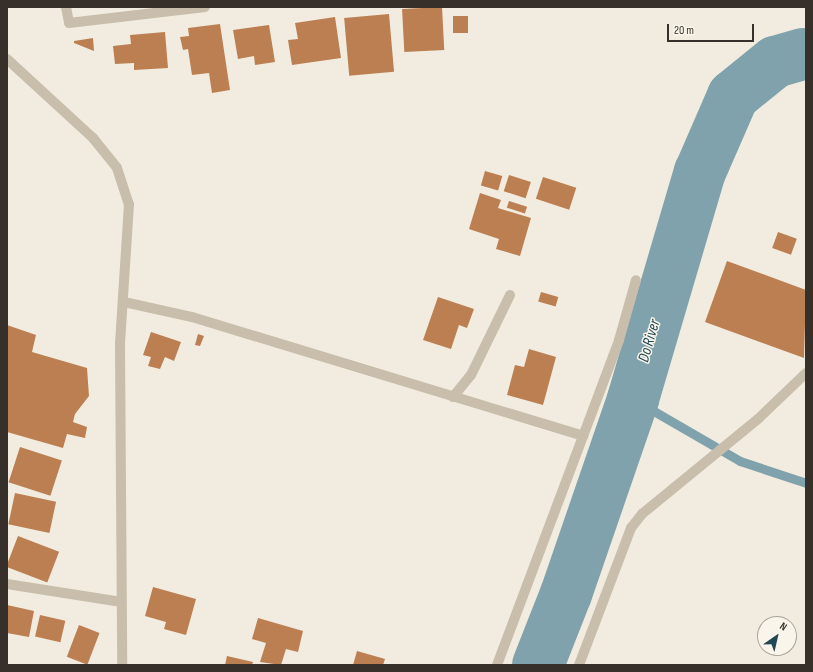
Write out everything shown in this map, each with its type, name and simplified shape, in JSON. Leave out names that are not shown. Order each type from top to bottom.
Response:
[{"type":"street","points":[[66,7],[69,23],[205,7]]},
{"type":"street","points":[[7,59],[93,138],[117,168],[129,204],[124,302],[120,345],[122,665]]},
{"type":"street","points":[[497,665],[629,310],[636,280]]},
{"type":"street","points":[[453,397],[471,375],[510,295]]},
{"type":"street","points":[[124,302],[192,317],[583,436]]},
{"type":"street","points":[[579,665],[631,528],[642,514],[758,419],[806,373]]},
{"type":"street","points":[[7,584],[122,602]]},
{"type":"building","points":[[442,7],[444,50],[404,52],[402,9]]},
{"type":"building","points":[[389,14],[394,72],[349,76],[344,18]]},
{"type":"building","points":[[453,16],[468,16],[468,33],[453,33]]},
{"type":"building","points":[[335,17],[341,58],[292,65],[288,40],[298,39],[295,23]]},
{"type":"building","points":[[220,24],[230,90],[212,93],[209,73],[192,75],[188,49],[183,50],[180,37],[189,36],[188,28]]},
{"type":"building","points":[[269,25],[275,62],[255,65],[254,56],[238,59],[233,30]]},
{"type":"building","points":[[165,32],[168,68],[134,70],[134,63],[115,64],[113,46],[131,44],[130,35]]},
{"type":"building","points":[[93,38],[94,51],[74,43],[74,41]]},
{"type":"building","points":[[485,171],[502,176],[498,190],[481,185]]},
{"type":"building","points":[[509,175],[531,182],[526,198],[504,191]]},
{"type":"building","points":[[543,177],[576,188],[569,210],[536,199]]},
{"type":"building","points":[[480,193],[501,200],[498,208],[531,218],[520,256],[496,249],[499,239],[469,229]]},
{"type":"building","points":[[509,201],[527,207],[525,214],[507,208]]},
{"type":"building","points":[[778,232],[797,239],[791,255],[772,248]]},
{"type":"building","points":[[727,261],[806,290],[804,358],[705,322]]},
{"type":"building","points":[[541,292],[558,297],[556,307],[538,302]]},
{"type":"building","points":[[438,297],[474,309],[467,328],[459,325],[451,349],[423,340]]},
{"type":"building","points":[[7,325],[36,335],[32,352],[87,368],[89,396],[75,414],[73,422],[87,427],[85,438],[67,434],[63,448],[7,432]]},
{"type":"building","points":[[151,332],[181,342],[174,361],[165,357],[160,369],[148,366],[151,357],[143,355]]},
{"type":"building","points":[[198,334],[204,336],[200,346],[195,345]]},
{"type":"building","points":[[529,349],[556,357],[543,405],[507,395],[515,365],[524,367]]},
{"type":"building","points":[[20,447],[62,461],[50,496],[9,482]]},
{"type":"building","points":[[15,493],[56,502],[49,533],[8,524]]},
{"type":"building","points":[[18,536],[59,552],[47,583],[7,567]]},
{"type":"building","points":[[153,587],[196,599],[186,635],[164,629],[166,622],[145,616]]},
{"type":"building","points":[[7,605],[34,611],[29,637],[7,633]]},
{"type":"building","points":[[40,615],[65,621],[60,642],[35,636]]},
{"type":"building","points":[[258,618],[303,631],[298,652],[286,649],[281,665],[260,662],[266,643],[252,639]]},
{"type":"building","points":[[79,625],[100,633],[87,665],[67,657]]},
{"type":"building","points":[[357,651],[385,659],[383,665],[353,665]]},
{"type":"building","points":[[227,656],[253,662],[252,665],[225,665]]},
{"type":"waterway","name":"Do River","points":[[538,665],[566,594],[633,399],[700,172],[733,96],[775,62],[803,54]]},
{"type":"waterway","points":[[633,399],[740,461],[806,483]]}]
